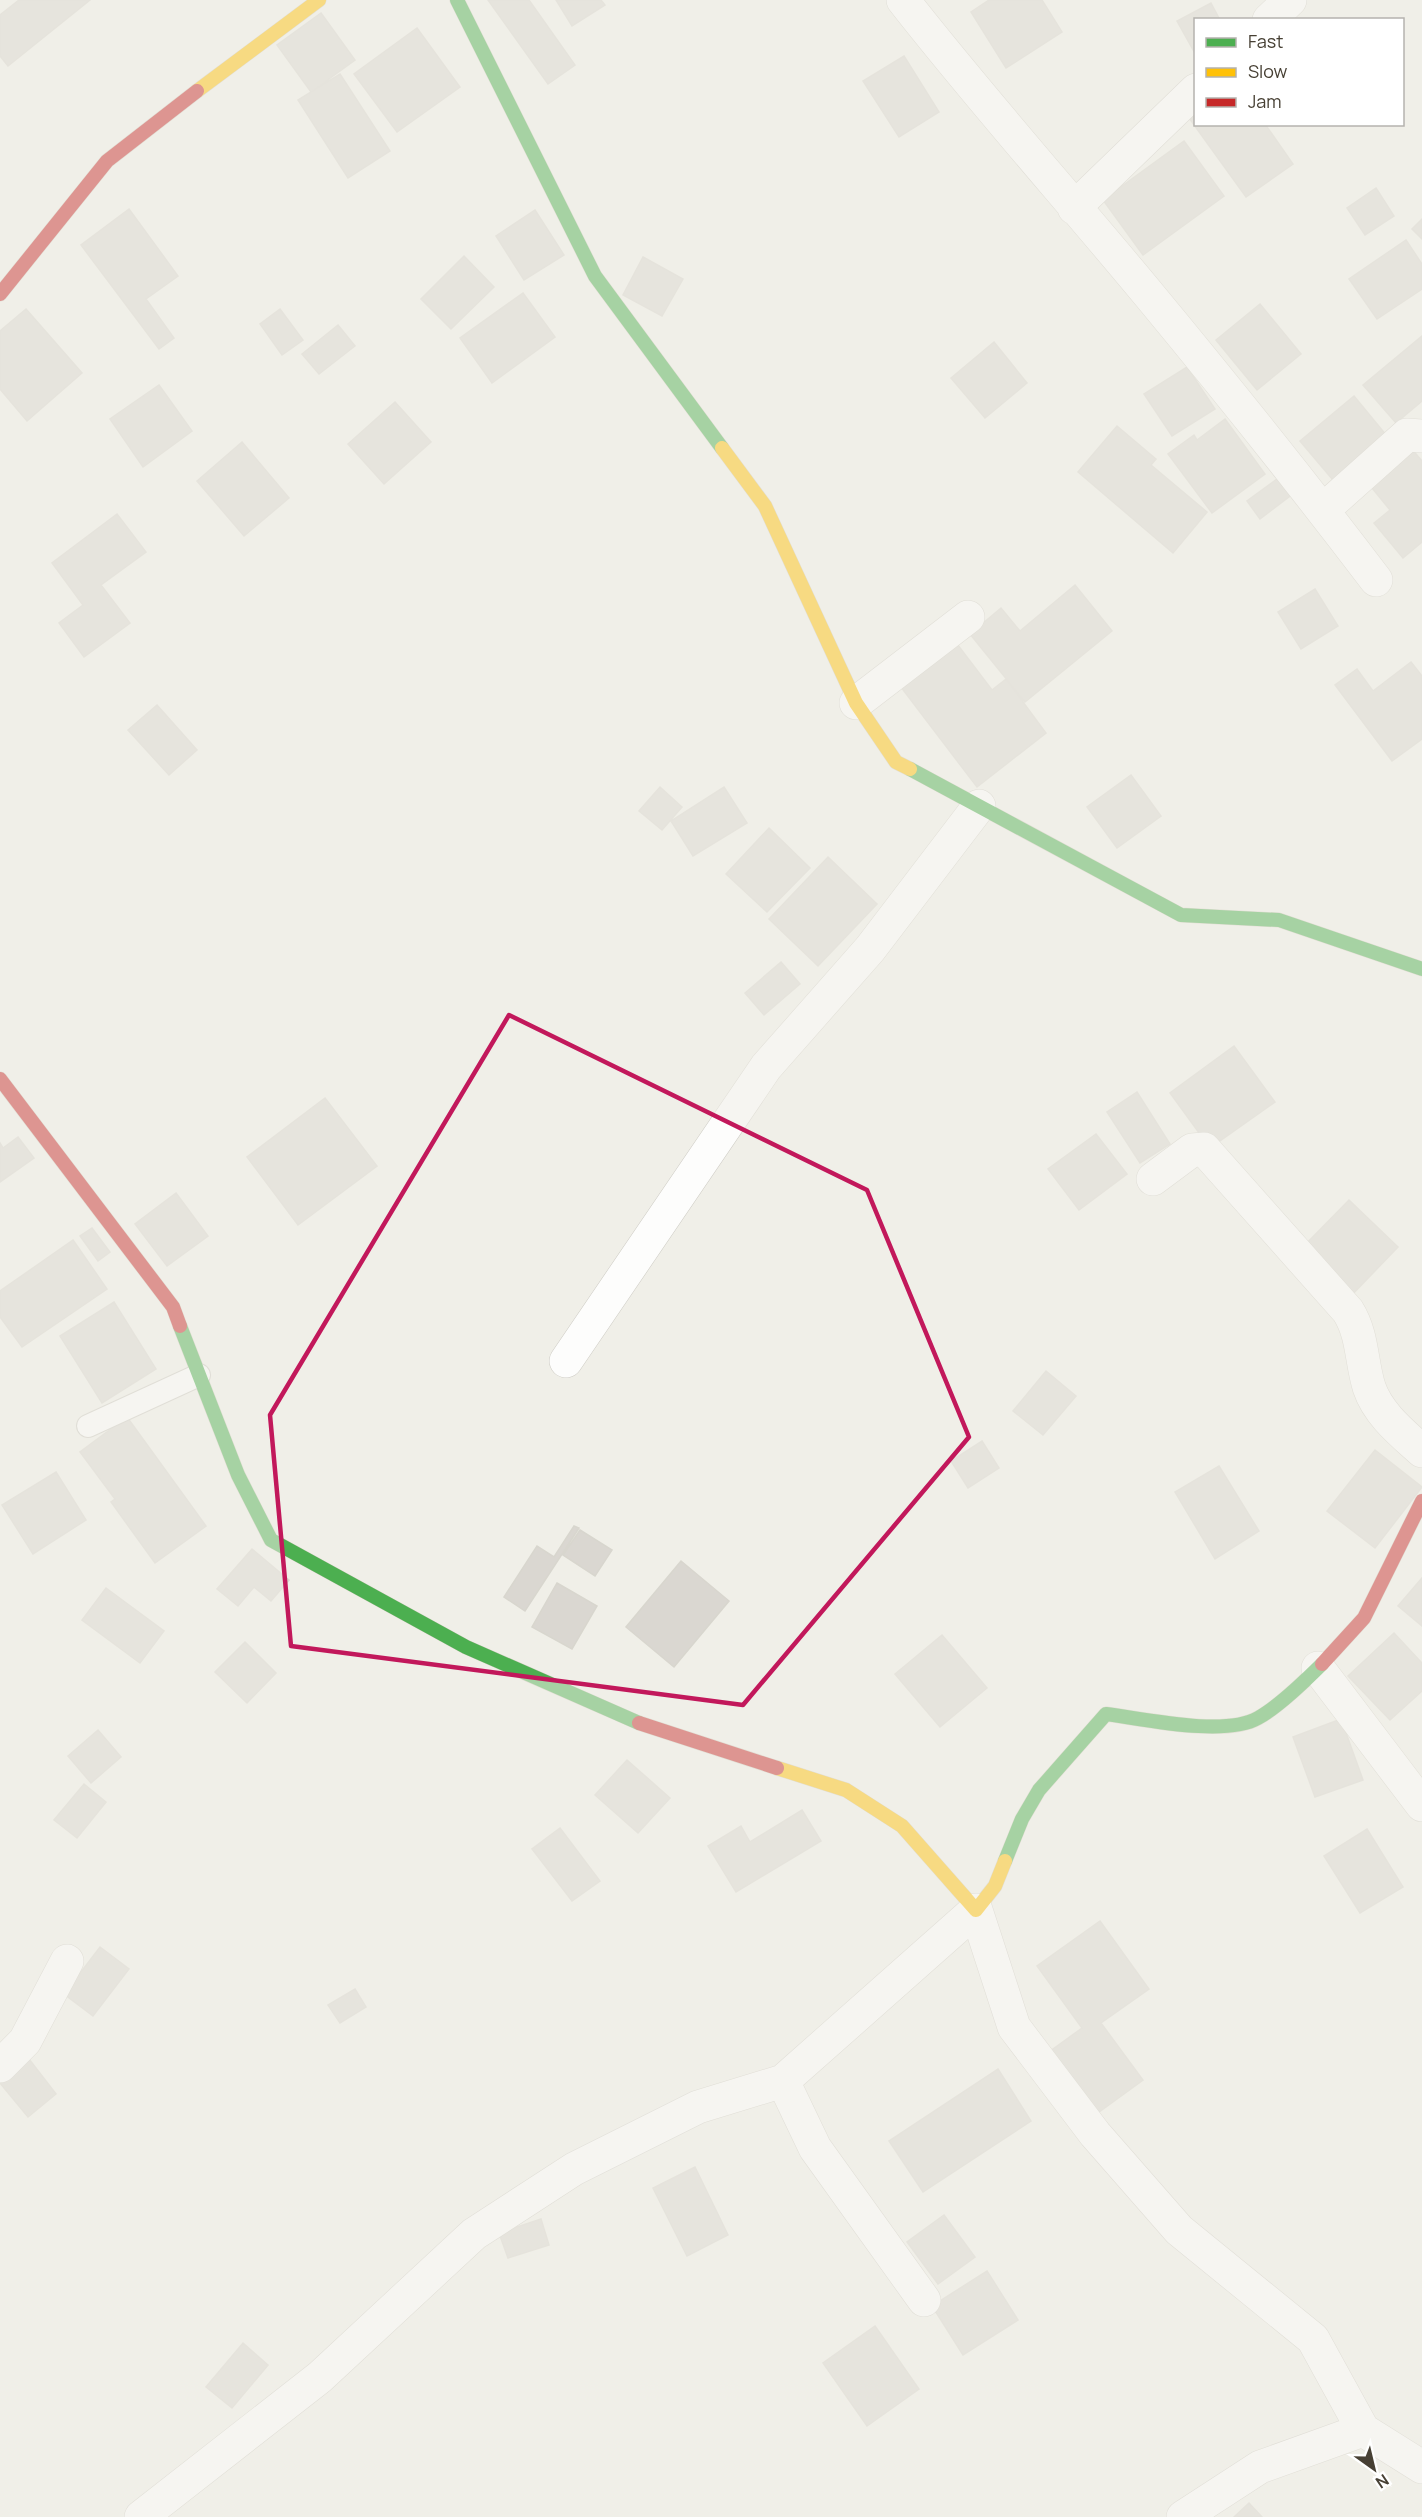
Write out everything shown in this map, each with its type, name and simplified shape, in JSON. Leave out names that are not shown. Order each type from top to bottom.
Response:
[{"type":"street","points":[[458,0],[596,276],[765,506],[856,703],[896,762],[1181,915],[1279,920],[1422,969]]},
{"type":"street","points":[[903,0],[1150,295],[1323,510],[1376,580]]},
{"type":"street","points":[[1271,18],[1290,0]]},
{"type":"street","points":[[0,294],[107,161],[310,2]]},
{"type":"street","points":[[1074,207],[1194,92]]},
{"type":"street","points":[[1323,510],[1407,435],[1422,436]]},
{"type":"street","points":[[856,703],[968,617]]},
{"type":"street","points":[[566,1360],[766,1067],[870,949],[979,806]]},
{"type":"street","points":[[0,1078],[173,1307],[238,1475],[271,1539],[466,1647],[645,1726],[846,1790],[902,1826],[976,1910],[1014,2027],[1095,2134],[1179,2230],[1313,2339],[1363,2430],[1422,2467]]},
{"type":"street","points":[[1153,1179],[1192,1150],[1204,1149],[1348,1311],[1360,1337],[1370,1389],[1387,1419],[1422,1451]]},
{"type":"street","points":[[141,2517],[320,2377],[474,2234],[574,2169],[604,2153],[698,2107],[783,2081],[976,1910],[995,1886],[1022,1819],[1040,1790],[1106,1714],[1223,1728],[1257,1719],[1318,1668],[1364,1617],[1422,1501]]},
{"type":"street","points":[[1318,1668],[1422,1805]]},
{"type":"street","points":[[0,2066],[25,2041],[67,1960]]},
{"type":"street","points":[[783,2081],[815,2148],[924,2300]]},
{"type":"street","points":[[1183,2517],[1260,2467],[1363,2430]]},
{"type":"lane","points":[[87,1426],[199,1375]]},
{"type":"highlighted area","points":[[509,1015],[867,1190],[969,1437],[743,1705],[291,1646],[270,1415]]},
{"type":"building","points":[[19,0],[90,0],[8,66],[0,56],[0,15]]},
{"type":"building","points":[[488,0],[529,0],[575,65],[548,84]]},
{"type":"building","points":[[556,0],[601,0],[605,5],[572,26]]},
{"type":"building","points":[[989,0],[1042,0],[1062,32],[1006,68],[971,12]]},
{"type":"building","points":[[1211,3],[1219,18],[1194,18],[1194,51],[1177,21]]},
{"type":"building","points":[[321,13],[355,60],[311,92],[277,45]]},
{"type":"building","points":[[417,28],[460,87],[397,132],[354,74]]},
{"type":"building","points":[[904,56],[939,112],[899,137],[863,81]]},
{"type":"building","points":[[340,74],[390,151],[348,178],[298,100]]},
{"type":"building","points":[[1194,104],[1194,125],[1184,111]]},
{"type":"building","points":[[1195,126],[1266,126],[1293,164],[1246,197]]},
{"type":"building","points":[[1184,141],[1224,196],[1143,255],[1103,200]]},
{"type":"building","points":[[1376,188],[1394,216],[1365,235],[1347,208]]},
{"type":"building","points":[[129,209],[178,276],[146,299],[174,338],[159,349],[81,245]]},
{"type":"building","points":[[535,210],[564,255],[524,280],[496,236]]},
{"type":"building","points":[[1422,219],[1422,239],[1412,229]]},
{"type":"building","points":[[1406,240],[1422,264],[1422,289],[1377,319],[1349,279]]},
{"type":"building","points":[[464,256],[494,287],[451,329],[421,299]]},
{"type":"building","points":[[643,257],[683,279],[662,316],[623,295]]},
{"type":"building","points":[[523,293],[555,337],[492,383],[460,338]]},
{"type":"building","points":[[1260,304],[1301,354],[1257,390],[1216,340]]},
{"type":"building","points":[[26,309],[82,373],[27,421],[0,389],[0,331]]},
{"type":"building","points":[[280,309],[303,340],[282,355],[260,324]]},
{"type":"building","points":[[338,325],[355,346],[319,374],[302,354]]},
{"type":"building","points":[[1422,336],[1422,401],[1396,423],[1363,385]]},
{"type":"building","points":[[994,342],[1027,383],[985,418],[951,378]]},
{"type":"building","points":[[1187,367],[1215,409],[1172,436],[1144,394]]},
{"type":"building","points":[[159,385],[192,431],[143,467],[110,419]]},
{"type":"building","points":[[1354,396],[1391,441],[1338,486],[1300,441]]},
{"type":"building","points":[[395,402],[431,442],[384,484],[348,444]]},
{"type":"building","points":[[1225,419],[1265,474],[1212,513],[1168,454],[1194,435],[1197,440]]},
{"type":"building","points":[[1117,426],[1156,459],[1151,465],[1207,512],[1173,553],[1078,472]]},
{"type":"building","points":[[242,442],[289,498],[244,536],[197,481]]},
{"type":"building","points":[[1410,447],[1422,461],[1422,542],[1403,558],[1374,523],[1390,510],[1368,483]]},
{"type":"building","points":[[1281,476],[1294,493],[1260,519],[1247,501]]},
{"type":"building","points":[[117,514],[146,552],[101,585],[130,623],[84,657],[59,623],[83,605],[52,563]]},
{"type":"building","points":[[1075,585],[1112,631],[1025,702],[970,634],[1001,608],[1020,631]]},
{"type":"building","points":[[1315,589],[1338,626],[1301,649],[1278,612]]},
{"type":"building","points":[[951,636],[992,690],[1006,679],[1046,733],[977,787],[894,678]]},
{"type":"building","points":[[1411,662],[1422,676],[1422,739],[1392,761],[1335,685],[1357,669],[1373,691]]},
{"type":"building","points":[[157,705],[197,750],[169,775],[128,730]]},
{"type":"building","points":[[1131,775],[1161,816],[1117,848],[1087,807]]},
{"type":"building","points":[[660,787],[682,807],[662,830],[639,811]]},
{"type":"building","points":[[724,787],[747,823],[693,856],[671,821]]},
{"type":"building","points":[[769,828],[810,868],[767,912],[726,874]]},
{"type":"building","points":[[828,857],[877,904],[818,966],[769,919]]},
{"type":"building","points":[[781,962],[800,984],[764,1015],[745,993]]},
{"type":"building","points":[[1234,1046],[1275,1102],[1210,1148],[1170,1093]]},
{"type":"building","points":[[1137,1092],[1170,1144],[1140,1163],[1107,1112]]},
{"type":"building","points":[[325,1098],[377,1166],[298,1225],[247,1157]]},
{"type":"building","points":[[1096,1134],[1127,1174],[1079,1210],[1048,1169]]},
{"type":"building","points":[[18,1137],[34,1158],[0,1182],[0,1143],[3,1148]]},
{"type":"building","points":[[176,1193],[208,1236],[167,1266],[135,1224]]},
{"type":"building","points":[[1349,1200],[1398,1247],[1349,1298],[1300,1250]]},
{"type":"building","points":[[92,1228],[110,1252],[98,1261],[80,1236]]},
{"type":"building","points":[[73,1240],[107,1289],[22,1347],[0,1317],[0,1291]]},
{"type":"building","points":[[114,1302],[156,1369],[102,1403],[60,1336]]},
{"type":"building","points":[[1046,1371],[1076,1396],[1043,1435],[1013,1411]]},
{"type":"building","points":[[127,1417],[206,1526],[155,1563],[111,1502],[115,1499],[80,1452]]},
{"type":"building","points":[[982,1441],[999,1468],[968,1488],[951,1461]]},
{"type":"building","points":[[1375,1450],[1422,1487],[1375,1548],[1327,1511]]},
{"type":"building","points":[[1219,1466],[1259,1531],[1215,1559],[1175,1492]]},
{"type":"building","points":[[56,1472],[86,1520],[33,1554],[2,1505]]},
{"type":"building","points":[[574,1526],[579,1528],[525,1611],[504,1597],[537,1546],[554,1557]]},
{"type":"building","points":[[580,1530],[612,1550],[595,1576],[563,1555]]},
{"type":"building","points":[[252,1549],[289,1580],[271,1601],[254,1587],[238,1606],[217,1589]]},
{"type":"building","points":[[681,1561],[729,1601],[674,1667],[626,1627]]},
{"type":"building","points":[[1422,1578],[1422,1626],[1398,1606]]},
{"type":"building","points":[[557,1583],[597,1606],[572,1649],[532,1627]]},
{"type":"building","points":[[106,1588],[164,1631],[140,1663],[82,1620]]},
{"type":"building","points":[[1394,1633],[1422,1663],[1422,1691],[1390,1720],[1348,1676]]},
{"type":"building","points":[[942,1635],[987,1688],[940,1727],[895,1674]]},
{"type":"building","points":[[245,1642],[276,1673],[247,1703],[215,1672]]},
{"type":"building","points":[[1341,1719],[1363,1780],[1315,1797],[1293,1737]]},
{"type":"building","points":[[98,1730],[121,1757],[91,1783],[68,1756]]},
{"type":"building","points":[[627,1760],[670,1798],[638,1833],[595,1795]]},
{"type":"building","points":[[84,1784],[106,1802],[77,1838],[54,1820]]},
{"type":"building","points":[[802,1810],[821,1841],[736,1892],[708,1846],[741,1826],[750,1842]]},
{"type":"building","points":[[560,1828],[600,1881],[572,1901],[532,1849]]},
{"type":"building","points":[[1367,1829],[1403,1887],[1360,1913],[1324,1856]]},
{"type":"building","points":[[1100,1921],[1149,1989],[1101,2023],[1143,2080],[1095,2115],[1049,2052],[1082,2028],[1037,1966]]},
{"type":"building","points":[[100,1947],[129,1969],[93,2016],[64,1994]]},
{"type":"building","points":[[355,1989],[366,2007],[340,2023],[328,2005]]},
{"type":"building","points":[[29,2059],[56,2094],[28,2117],[0,2083]]},
{"type":"building","points":[[998,2069],[1031,2121],[923,2192],[889,2141]]},
{"type":"building","points":[[695,2167],[728,2235],[687,2256],[653,2188]]},
{"type":"building","points":[[944,2215],[975,2257],[938,2284],[907,2242]]},
{"type":"building","points":[[541,2219],[549,2245],[508,2258],[499,2233]]},
{"type":"building","points":[[987,2271],[1018,2320],[963,2355],[932,2306]]},
{"type":"building","points":[[875,2326],[919,2389],[867,2426],[823,2363]]},
{"type":"building","points":[[243,2343],[268,2365],[232,2408],[206,2387]]},
{"type":"building","points":[[1249,2503],[1262,2517],[1234,2517]]},
{"type":"traffic: fast","points":[[457,0],[595,276],[722,448]]},
{"type":"traffic: fast","points":[[910,769],[1181,915],[1279,920],[1422,969]]},
{"type":"traffic: fast","points":[[180,1326],[238,1475],[271,1540],[466,1647],[639,1723]]},
{"type":"traffic: fast","points":[[1005,1861],[1022,1819],[1039,1790],[1106,1714],[1184,1725],[1226,1726],[1244,1723],[1258,1718],[1274,1707],[1322,1664]]},
{"type":"traffic: slow","points":[[197,91],[319,0]]},
{"type":"traffic: slow","points":[[722,448],[765,506],[856,703],[896,762],[910,769]]},
{"type":"traffic: slow","points":[[777,1768],[846,1790],[902,1826],[976,1910],[995,1886],[1005,1861]]},
{"type":"traffic: jam","points":[[0,294],[107,161],[197,91]]},
{"type":"traffic: jam","points":[[0,1079],[173,1307],[180,1326]]},
{"type":"traffic: jam","points":[[1322,1664],[1364,1618],[1422,1501]]},
{"type":"traffic: jam","points":[[639,1723],[777,1768]]}]
